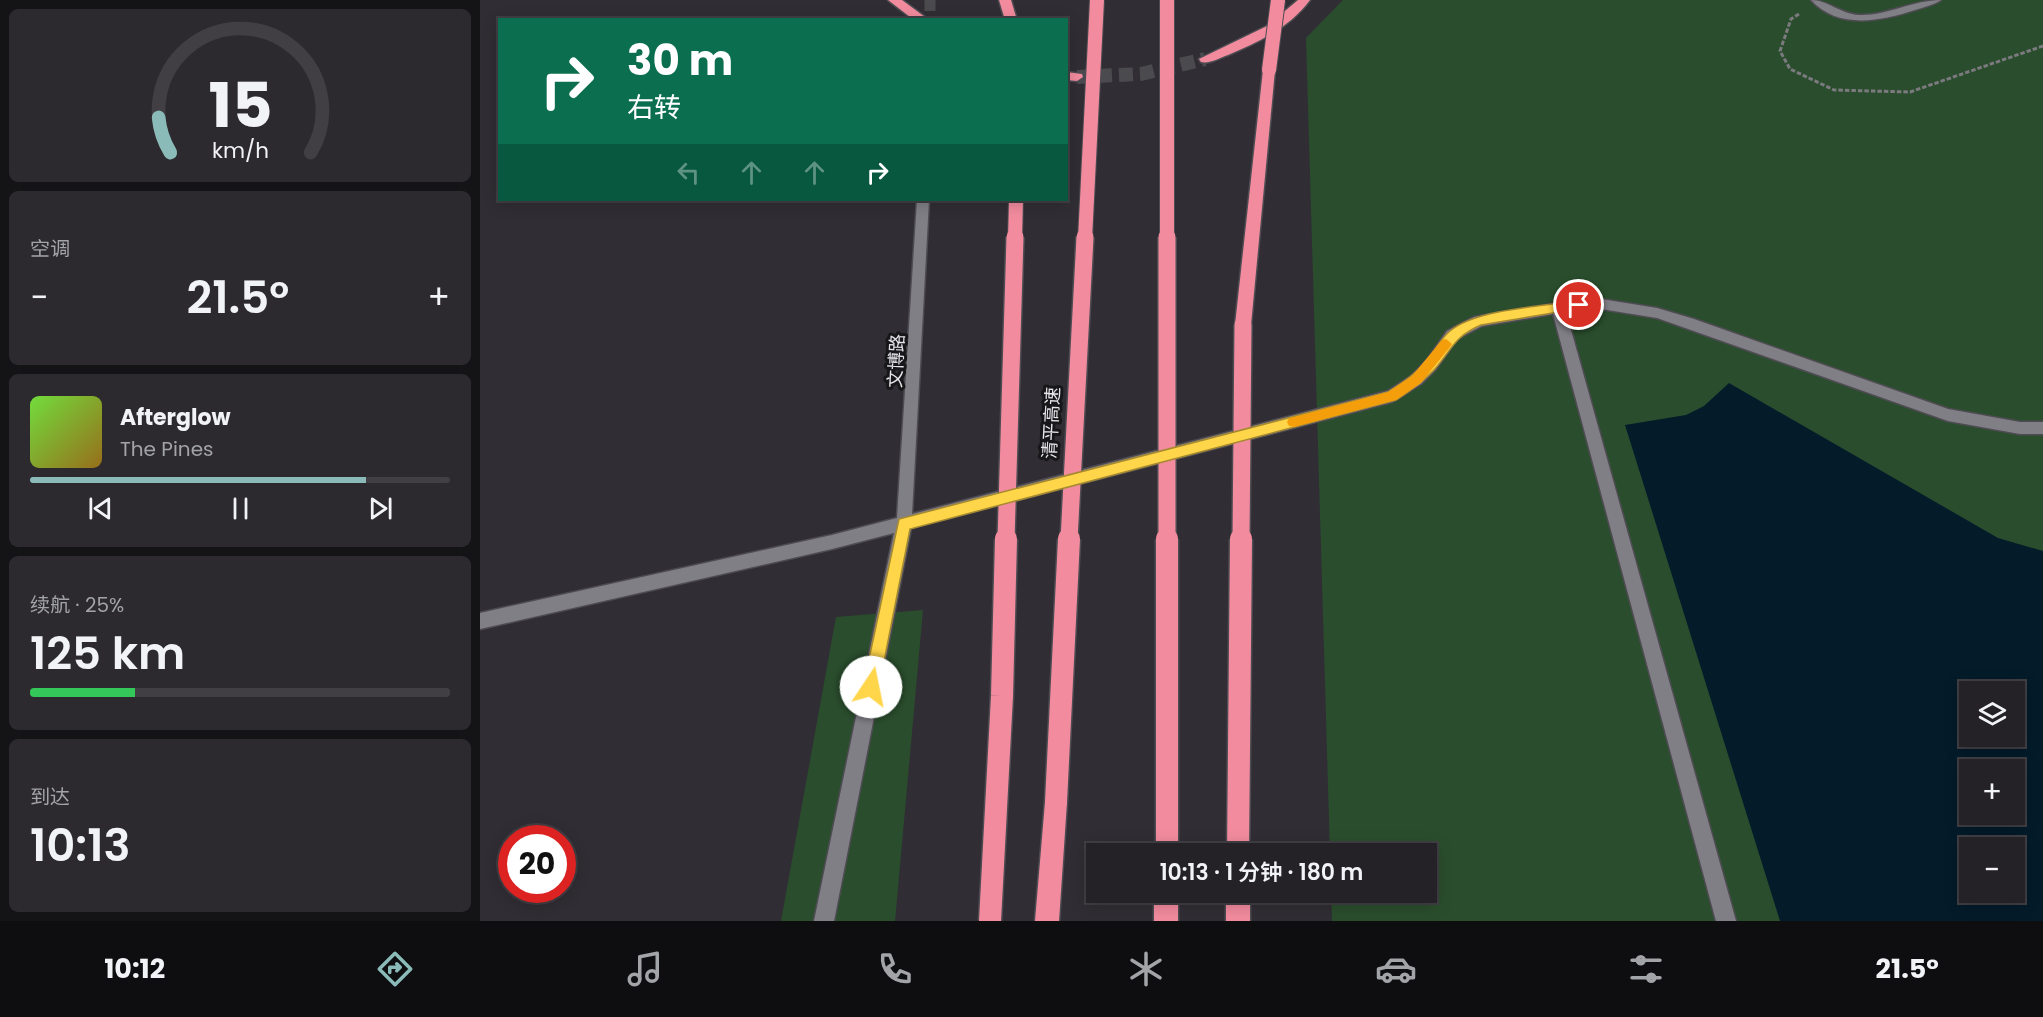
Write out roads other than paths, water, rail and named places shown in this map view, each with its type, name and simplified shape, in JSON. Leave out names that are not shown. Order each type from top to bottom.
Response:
[{"type":"highway","points":[[894,0],[920,18]]},
{"type":"highway","points":[[1005,0],[1010,18]]},
{"type":"highway","name":"清平高速","points":[[1047,921],[1056,802],[1097,0]]},
{"type":"highway","points":[[1167,0],[1167,843]]},
{"type":"highway","points":[[1238,843],[1243,325],[1278,0]]},
{"type":"highway","points":[[1205,59],[1244,44],[1276,25],[1304,0]]},
{"type":"highway","points":[[990,921],[1002,696],[1016,201]]},
{"type":"highway","points":[[1167,903],[1167,921]]},
{"type":"highway","points":[[1238,903],[1238,921]]},
{"type":"street","points":[[1817,1],[1853,19],[1892,14],[1936,0]]},
{"type":"street","name":"文博路","points":[[824,921],[904,524],[923,201]]},
{"type":"street","points":[[480,621],[904,524],[1392,396],[1416,380],[1431,365],[1452,335],[1466,327],[1479,321],[1558,308],[1601,304],[1657,313],[1948,415],[2020,429],[2043,428]]},
{"type":"street","points":[[1558,308],[1726,921]]},
{"type":"water","points":[[1729,383],[1998,538],[2043,551],[2043,921],[1780,921],[1625,425],[1686,415],[1704,406]]},
{"type":"tunnel","points":[[930,0],[930,18]]},
{"type":"tunnel","points":[[1077,77],[1141,74],[1205,59]]}]
